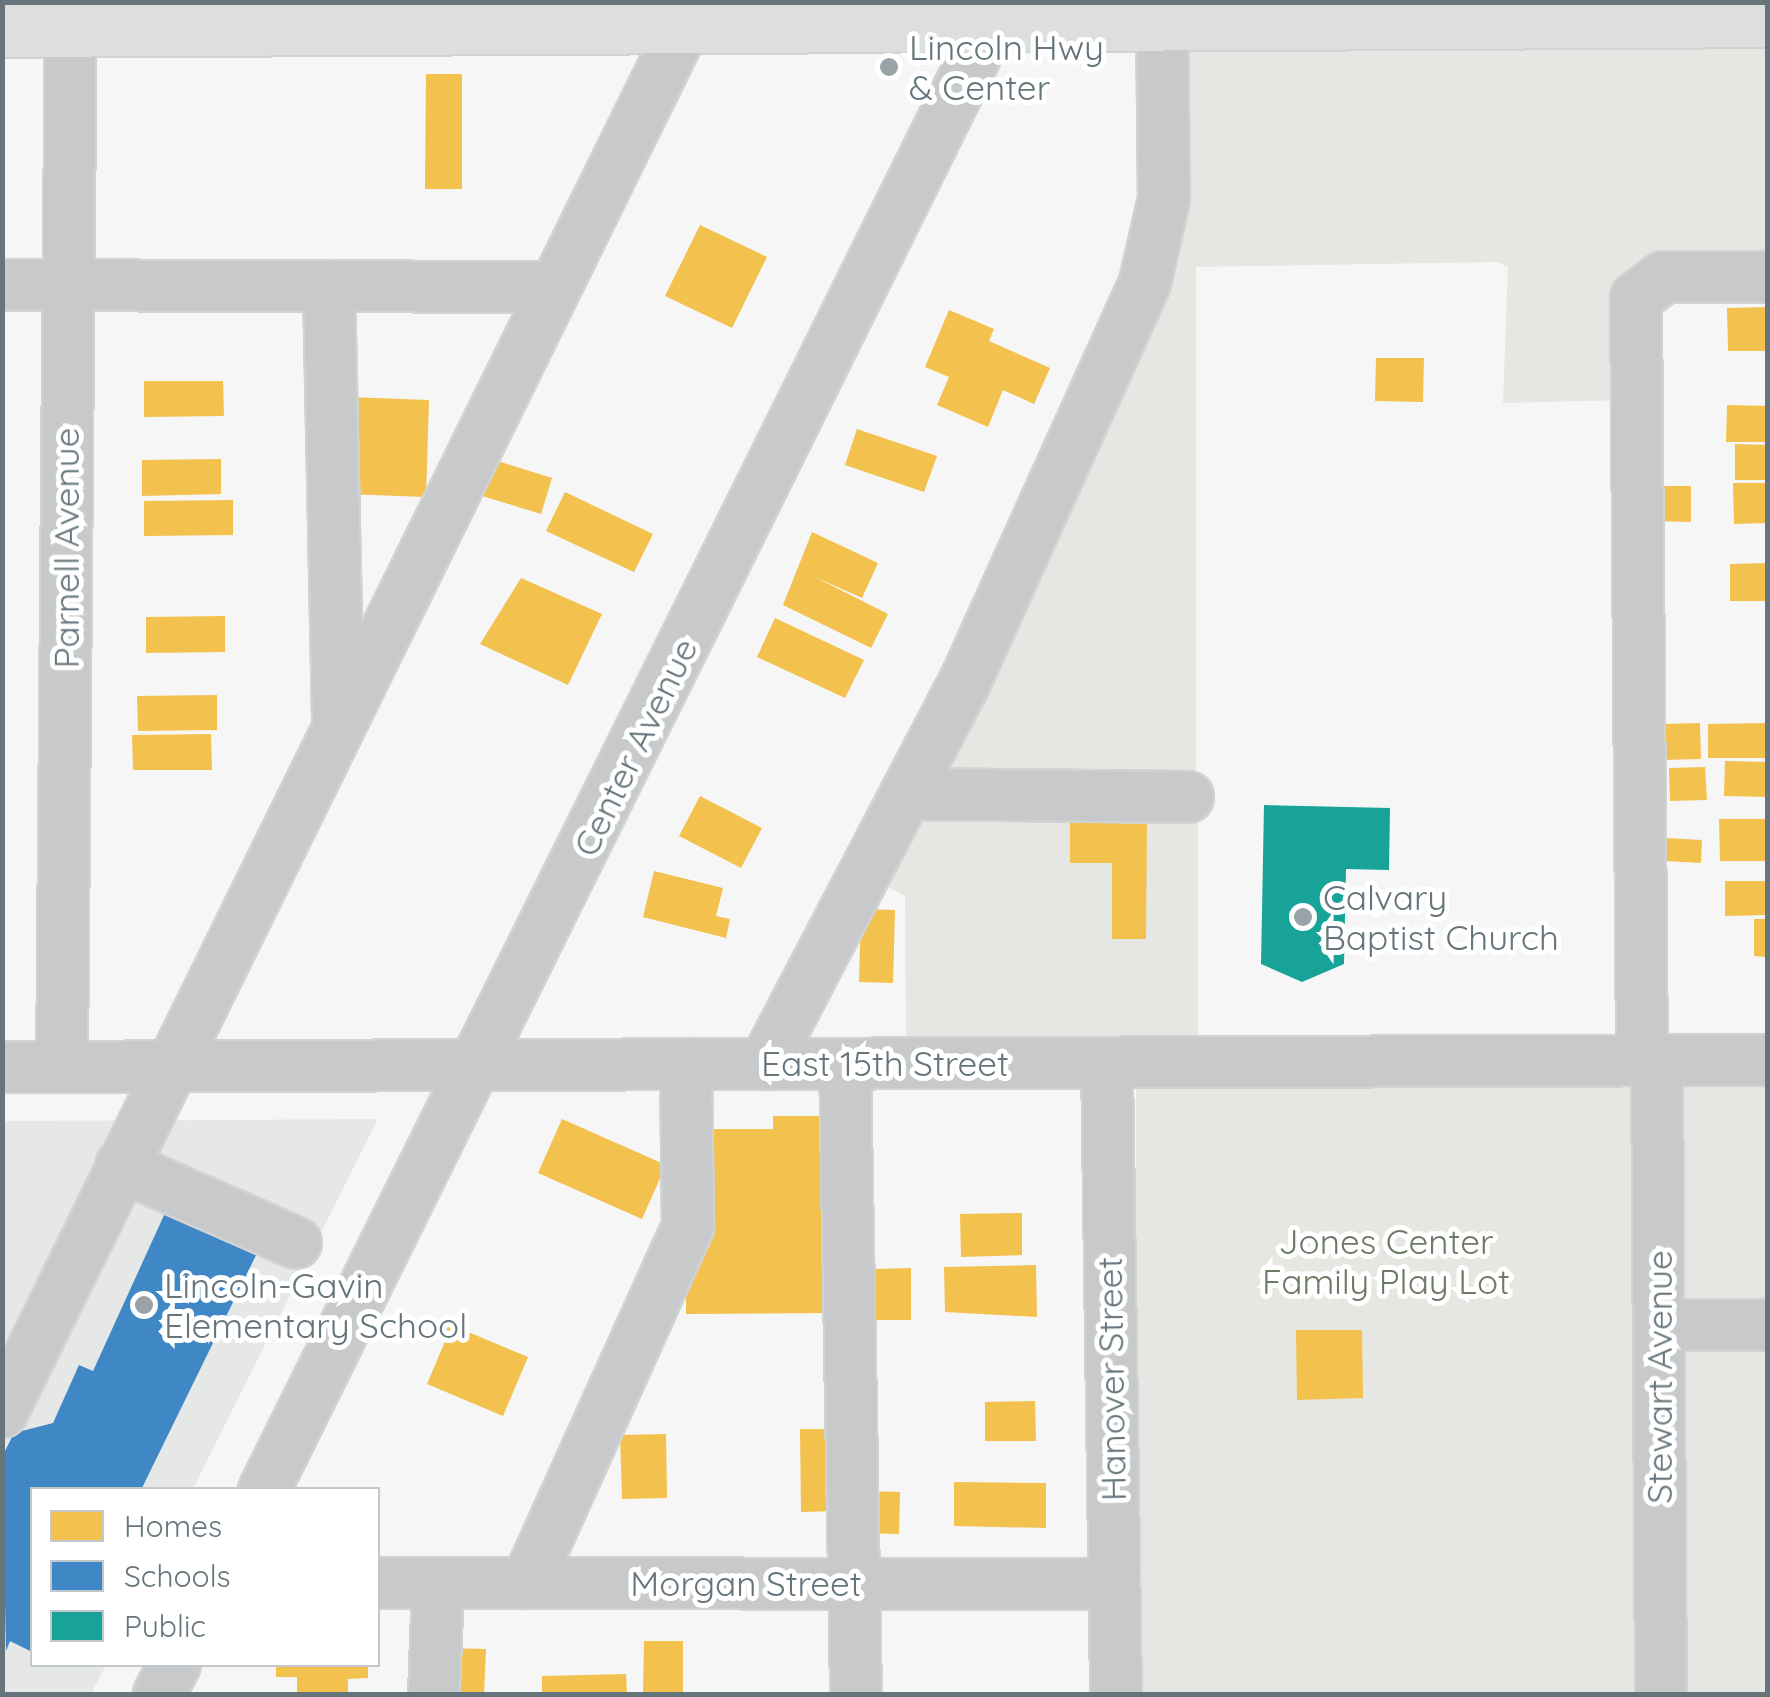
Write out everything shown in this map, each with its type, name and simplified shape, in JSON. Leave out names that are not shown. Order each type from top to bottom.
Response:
[{"type":"main road","points":[[2,29],[71,16],[656,17],[997,12],[1162,22],[1299,12],[1543,11],[1768,18]]},
{"type":"street","name":"Center Avenue","points":[[266,1487],[997,12]]},
{"type":"street","name":"Parnell Avenue","points":[[62,1067],[71,16]]},
{"type":"street","points":[[2,1412],[555,287],[656,17]]},
{"type":"street","points":[[765,1064],[963,686],[1145,282],[1164,199],[1162,22]]},
{"type":"street","name":"Stewart Avenue","points":[[1661,1694],[1659,1325],[1650,1060],[1636,298],[1664,278],[1768,277]]},
{"type":"street","points":[[2,285],[555,287]]},
{"type":"street","points":[[329,286],[338,727]]},
{"type":"street","points":[[906,794],[1188,797]]},
{"type":"street","name":"East 15th Street","points":[[2,1068],[1768,1060]]},
{"type":"street","name":"Hanover Street","points":[[1106,1063],[1116,1694]]},
{"type":"street","points":[[526,1583],[688,1226],[686,1064]]},
{"type":"street","points":[[845,1064],[856,1694]]},
{"type":"street","points":[[121,1166],[296,1243]]},
{"type":"street","points":[[1659,1325],[1768,1325]]},
{"type":"street","name":"Morgan Street","points":[[380,1582],[1114,1584]]},
{"type":"street","points":[[434,1694],[438,1583]]},
{"type":"street","points":[[159,1694],[173,1667]]},
{"type":"shaded area","name":"Lincoln-Gavin Elementary School","points":[[378,1119],[194,1487],[30,1487],[30,1667],[105,1667],[91,1694],[3,1694],[2,1121]]},
{"type":"green space","points":[[1767,45],[1767,263],[1661,267],[1623,400],[1503,403],[1508,267],[1497,262],[1196,267],[1196,783],[933,782],[1165,261],[1176,48]]},
{"type":"green space","points":[[914,806],[1198,808],[1198,1040],[906,1039],[905,896],[879,882]]},
{"type":"green space","points":[[1767,1082],[1767,1318],[1675,1317],[1678,1089],[1687,1083]]},
{"type":"green space","name":"Jones Center Family Play Lot","points":[[1637,1084],[1643,1694],[1136,1694],[1136,1088]]},
{"type":"green space","points":[[1767,1337],[1767,1694],[1677,1694],[1677,1349]]},
{"type":"building: Homes","points":[[426,74],[462,74],[462,189],[425,189]]},
{"type":"building: Homes","points":[[700,225],[767,257],[732,328],[665,296]]},
{"type":"building: Homes","points":[[1768,307],[1768,351],[1728,351],[1727,308]]},
{"type":"building: Homes","points":[[949,310],[994,329],[989,341],[1050,368],[1034,404],[1003,390],[988,427],[937,405],[949,377],[925,367]]},
{"type":"building: Homes","points":[[1376,358],[1424,358],[1423,402],[1375,401]]},
{"type":"building: Homes","points":[[144,381],[223,381],[224,416],[144,417]]},
{"type":"building: Homes","points":[[348,397],[429,400],[426,497],[345,494]]},
{"type":"building: Homes","points":[[1727,405],[1768,406],[1768,442],[1726,442]]},
{"type":"building: Homes","points":[[857,429],[937,456],[924,492],[845,465]]},
{"type":"building: Homes","points":[[1735,444],[1768,445],[1768,480],[1735,480]]},
{"type":"building: Homes","points":[[488,458],[552,478],[541,514],[476,494]]},
{"type":"building: Homes","points":[[221,459],[221,494],[142,496],[142,460]]},
{"type":"building: Homes","points":[[1733,483],[1768,483],[1768,523],[1734,524]]},
{"type":"building: Homes","points":[[1652,486],[1691,486],[1691,522],[1652,521]]},
{"type":"building: Homes","points":[[565,492],[653,534],[634,572],[546,531]]},
{"type":"building: Homes","points":[[233,500],[233,535],[144,536],[144,501]]},
{"type":"building: Homes","points":[[812,532],[878,563],[862,598],[813,576],[888,614],[871,648],[783,605]]},
{"type":"building: Homes","points":[[1768,563],[1768,601],[1730,601],[1730,564]]},
{"type":"building: Homes","points":[[521,578],[602,614],[568,685],[480,644]]},
{"type":"building: Homes","points":[[225,616],[225,652],[146,653],[146,617]]},
{"type":"building: Homes","points":[[775,618],[864,660],[845,698],[757,657]]},
{"type":"building: Homes","points":[[217,695],[217,730],[138,731],[137,696]]},
{"type":"building: Homes","points":[[1700,723],[1701,759],[1662,760],[1662,724]]},
{"type":"building: Homes","points":[[1768,723],[1768,758],[1708,758],[1708,724]]},
{"type":"building: Homes","points":[[211,734],[212,770],[133,770],[132,735]]},
{"type":"building: Homes","points":[[1725,761],[1768,762],[1768,797],[1724,796]]},
{"type":"building: Homes","points":[[1705,767],[1707,800],[1670,801],[1669,768]]},
{"type":"building: Homes","points":[[700,796],[762,828],[741,868],[679,836]]},
{"type":"building: Homes","points":[[1070,814],[1147,815],[1146,939],[1112,939],[1112,863],[1070,863]]},
{"type":"building: Homes","points":[[1719,819],[1768,819],[1768,861],[1720,861]]},
{"type":"building: Homes","points":[[1665,838],[1702,840],[1701,863],[1664,861]]},
{"type":"building: Homes","points":[[654,871],[723,888],[716,916],[730,919],[726,938],[643,917]]},
{"type":"building: Homes","points":[[1725,881],[1768,881],[1768,915],[1725,916]]},
{"type":"building: Homes","points":[[861,909],[895,910],[893,983],[859,982]]},
{"type":"building: Homes","points":[[1754,919],[1768,919],[1768,957],[1754,956]]},
{"type":"building: Homes","points":[[773,1116],[835,1116],[836,1313],[686,1314],[686,1228],[708,1129],[773,1129]]},
{"type":"building: Homes","points":[[562,1119],[666,1165],[642,1219],[538,1173]]},
{"type":"building: Homes","points":[[1022,1213],[1022,1255],[961,1257],[960,1214]]},
{"type":"building: Homes","points":[[1036,1265],[1037,1317],[945,1312],[944,1267]]},
{"type":"building: Homes","points":[[911,1268],[911,1320],[876,1320],[875,1269]]},
{"type":"building: Homes","points":[[442,1321],[528,1357],[503,1416],[427,1384],[446,1339],[436,1335]]},
{"type":"building: Homes","points":[[1296,1330],[1362,1330],[1363,1398],[1297,1400]]},
{"type":"building: Homes","points":[[1035,1401],[1036,1441],[985,1441],[985,1402]]},
{"type":"building: Homes","points":[[800,1429],[836,1429],[837,1511],[801,1512]]},
{"type":"building: Homes","points":[[666,1434],[667,1498],[622,1499],[620,1435]]},
{"type":"building: Homes","points":[[954,1482],[1046,1483],[1046,1528],[954,1526]]},
{"type":"building: Homes","points":[[863,1491],[900,1492],[899,1534],[862,1533]]},
{"type":"building: Homes","points":[[644,1641],[683,1641],[683,1694],[643,1694]]},
{"type":"building: Homes","points":[[446,1648],[486,1649],[484,1694],[445,1694]]},
{"type":"building: Homes","points":[[276,1667],[368,1667],[368,1678],[348,1679],[348,1694],[297,1694],[297,1677],[276,1677]]},
{"type":"building: Homes","points":[[626,1674],[627,1694],[542,1694],[542,1676]]},
{"type":"building: Schools","points":[[170,1202],[262,1243],[142,1487],[30,1487],[30,1651],[10,1641],[6,1651],[2,1457],[14,1433],[53,1423],[79,1365],[93,1371]]},
{"type":"building: Public","name":"Calvary Baptist Church","points":[[1264,805],[1390,808],[1389,870],[1346,869],[1344,964],[1302,982],[1261,964]]},
{"type":"place","name":"Lincoln Hwy & Center","points":[[889,67]]},
{"type":"place","name":"Calvary Baptist Church","points":[[1303,917]]},
{"type":"place","name":"Lincoln-Gavin Elementary School","points":[[144,1305]]}]
